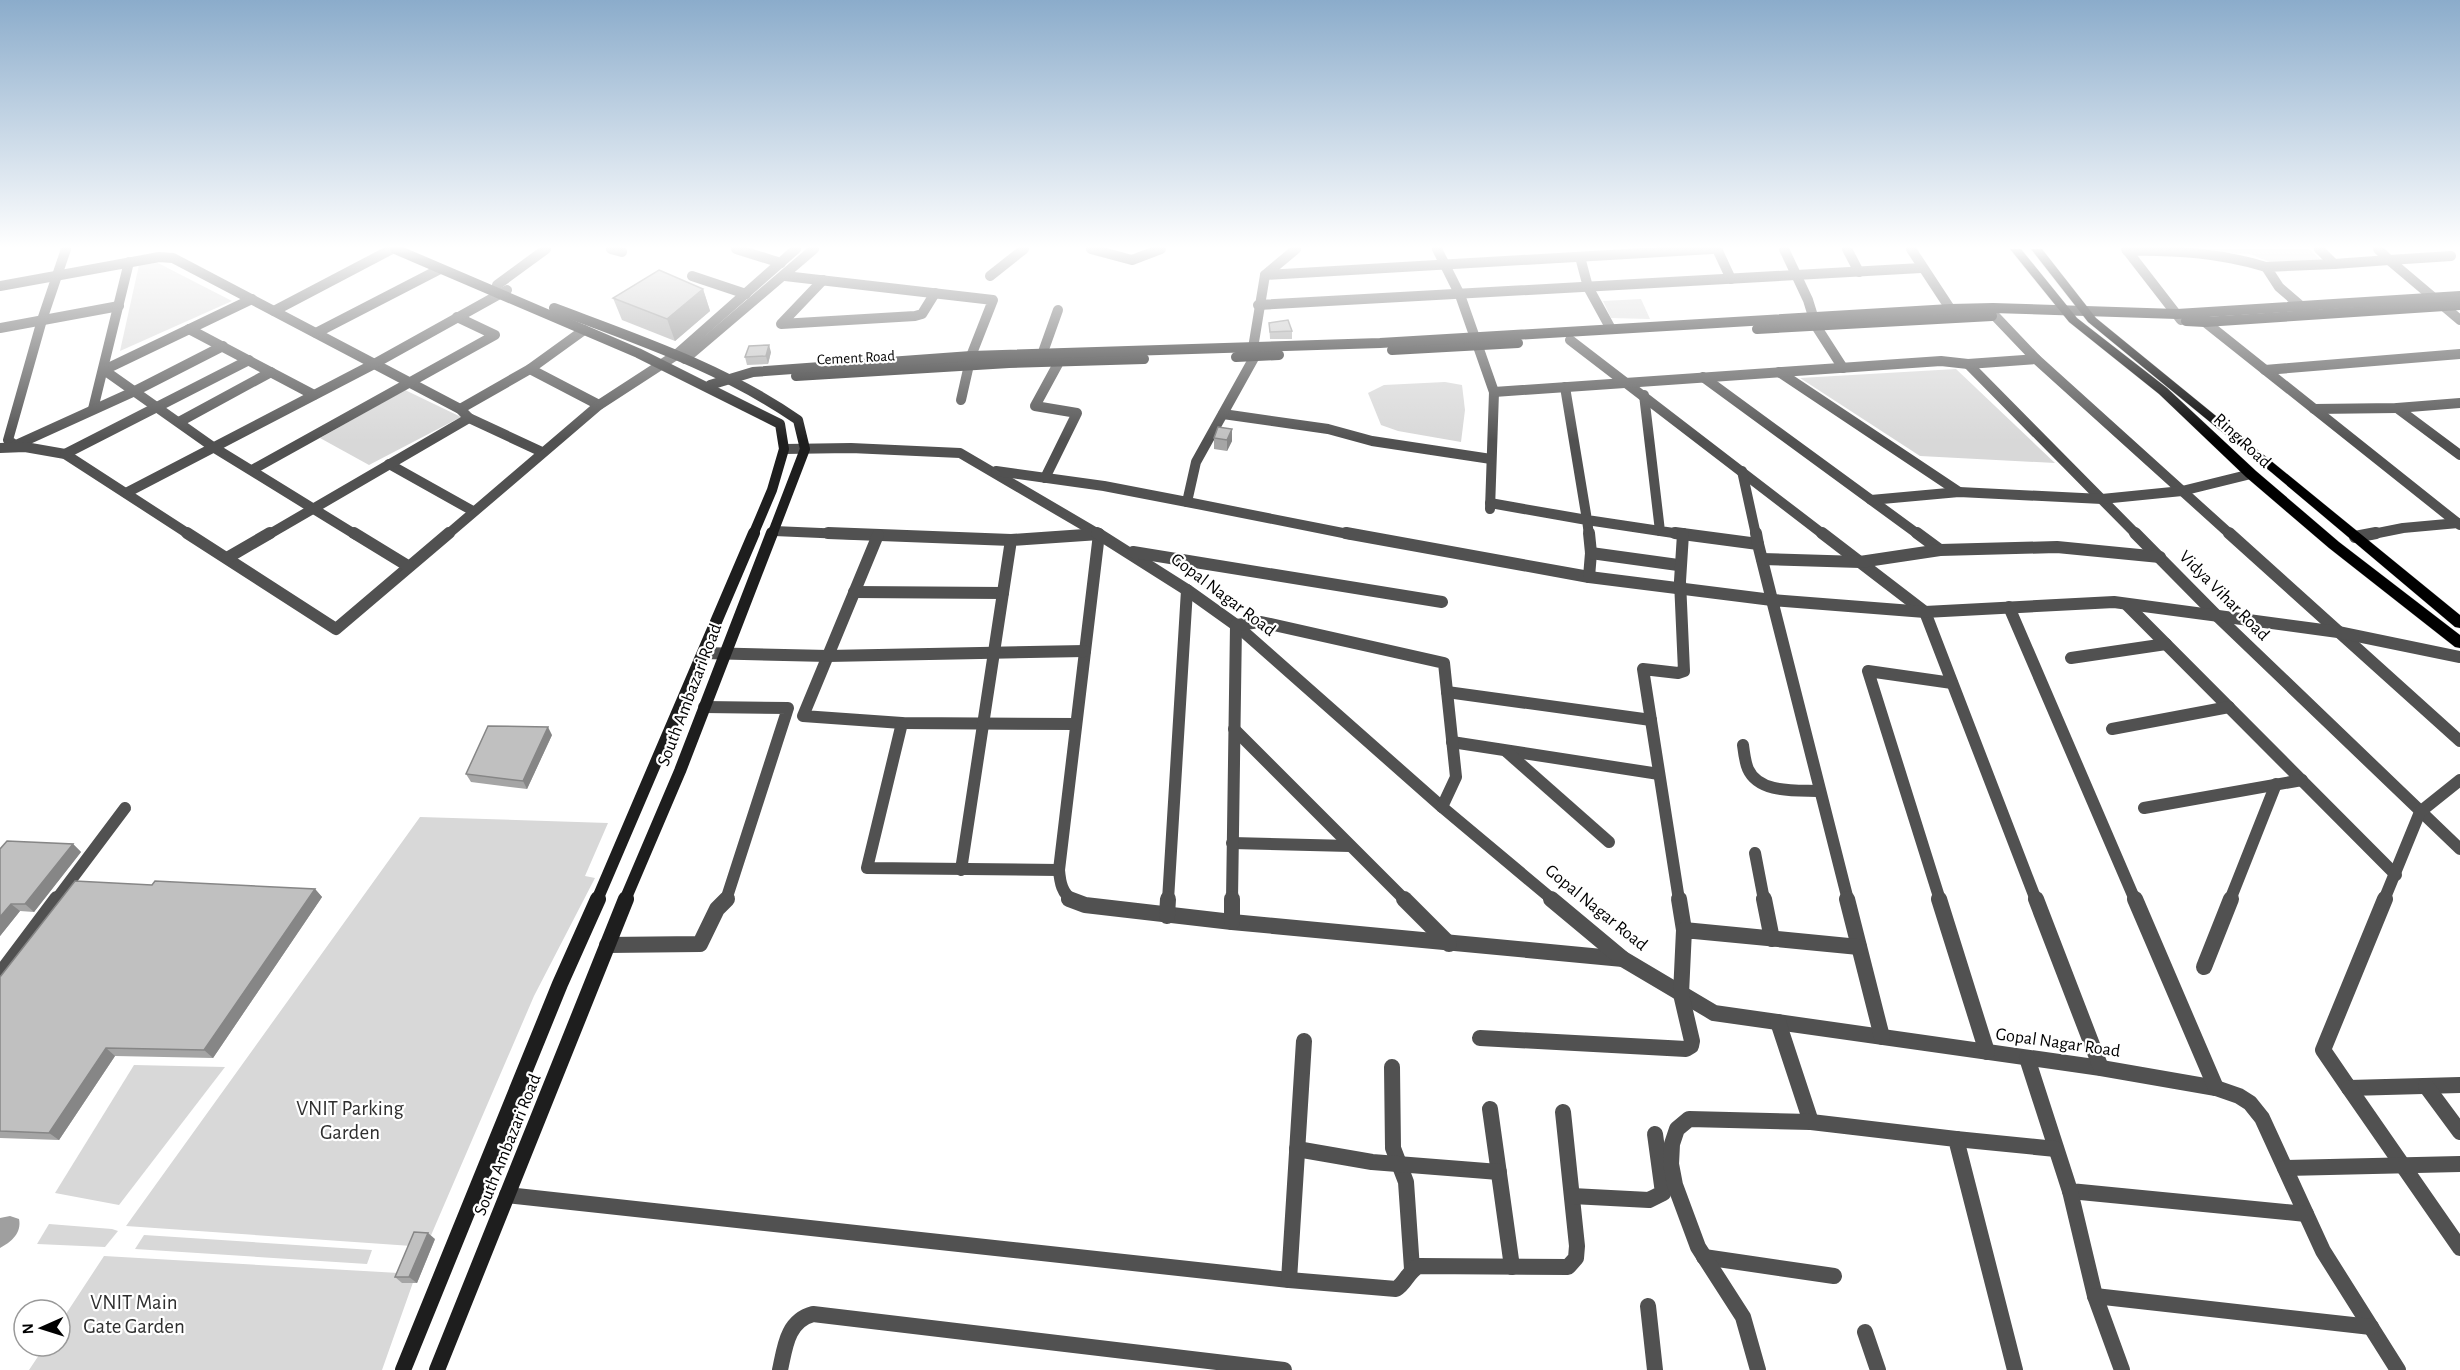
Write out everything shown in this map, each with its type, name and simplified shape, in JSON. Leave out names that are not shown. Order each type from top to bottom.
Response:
[{"type":"main road","points":[[403,1370],[542,1026],[650,781],[772,490],[784,449],[780,424],[715,387],[549,313]]},
{"type":"main road","points":[[562,313],[680,357],[732,380],[798,420],[805,448]]},
{"type":"main road","name":"Cement Road","points":[[969,361],[1059,362],[1476,341],[1570,340],[1909,313]]},
{"type":"main road","name":"Cement Road","points":[[2017,313],[2069,316]]},
{"type":"main road","name":"Ring Road","points":[[2067,313],[2163,391],[2251,474],[2334,545],[2460,643]]},
{"type":"main road","name":"Ring Road","points":[[2087,313],[2460,623]]},
{"type":"main road","points":[[2179,318],[2236,313]]},
{"type":"main road","points":[[2179,318],[2205,322],[2342,313]]},
{"type":"main road","name":"Cement Road","points":[[1476,341],[1611,329],[1995,316],[2179,318]]},
{"type":"main road","name":"Cement Road","points":[[732,380],[969,361],[1043,352],[1254,352]]},
{"type":"main road","points":[[715,387],[732,380]]},
{"type":"main road","name":"South Ambazari Road","points":[[437,1370],[704,707],[805,448]]},
{"type":"street","points":[[15,445],[8,440],[44,313]]},
{"type":"street","points":[[0,328],[80,313]]},
{"type":"street","points":[[93,409],[116,313]]},
{"type":"street","points":[[104,370],[223,313]]},
{"type":"street","points":[[278,313],[460,409],[469,418],[542,452]]},
{"type":"street","points":[[316,333],[355,313]]},
{"type":"street","points":[[126,493],[374,364],[464,313]]},
{"type":"street","points":[[680,357],[726,313]]},
{"type":"street","points":[[0,448],[15,445],[65,454],[336,628],[599,405],[662,364],[680,357],[737,313]]},
{"type":"street","points":[[792,313],[781,324],[915,316],[923,313]]},
{"type":"street","points":[[961,400],[969,361],[988,313]]},
{"type":"street","points":[[1043,352],[1057,313]]},
{"type":"street","points":[[1187,502],[1196,462],[1254,352],[1257,313]]},
{"type":"street","points":[[1466,313],[1494,392],[1490,506],[1758,544]]},
{"type":"street","points":[[1602,313],[1611,329]]},
{"type":"street","points":[[1811,313],[1844,368]]},
{"type":"street","points":[[1953,313],[1957,318]]},
{"type":"street","points":[[2175,313],[2179,318]]},
{"type":"street","points":[[1995,316],[2036,359],[2460,741]]},
{"type":"street","points":[[252,470],[495,335],[457,317]]},
{"type":"street","points":[[2205,322],[2459,524]]},
{"type":"street","points":[[189,329],[314,395]]},
{"type":"street","points":[[460,409],[530,369],[584,330]]},
{"type":"street","points":[[1570,340],[1925,612],[2101,1068]]},
{"type":"street","points":[[0,455],[15,445],[135,391],[223,346]]},
{"type":"street","points":[[2265,370],[2460,354]]},
{"type":"street","points":[[1494,392],[1941,361],[1968,364],[2036,359]]},
{"type":"street","points":[[65,454],[249,360]]},
{"type":"street","points":[[1045,478],[1077,413],[1035,406],[1059,362]]},
{"type":"street","name":"Vidya Vihar Road","points":[[1968,364],[2216,615],[2460,849]]},
{"type":"street","points":[[530,369],[599,405]]},
{"type":"street","points":[[104,370],[213,447],[408,566]]},
{"type":"street","points":[[179,422],[271,372]]},
{"type":"street","points":[[1779,372],[1959,492]]},
{"type":"street","points":[[1704,377],[1940,550]]},
{"type":"street","points":[[1565,387],[1587,520],[1591,553],[1589,577]]},
{"type":"street","points":[[1644,395],[1660,531]]},
{"type":"street","points":[[2314,409],[2397,408],[2460,403]]},
{"type":"street","points":[[2397,408],[2460,455]]},
{"type":"street","points":[[1223,414],[1328,429],[1371,441],[1491,459]]},
{"type":"street","points":[[227,558],[469,418]]},
{"type":"street","name":"Gopal Nagar Road","points":[[784,449],[960,453],[1099,534],[1187,590],[1236,625],[1442,807],[1623,959],[1714,1013],[2101,1068],[2216,1088],[2239,1096],[2250,1103],[2262,1118],[2323,1251],[2398,1370]]},
{"type":"street","points":[[389,464],[474,511]]},
{"type":"street","points":[[990,470],[1104,486],[1422,548],[1589,577],[1772,600],[1925,612],[2114,602],[2338,632],[2460,657]]},
{"type":"street","points":[[1742,471],[1819,791],[1882,1037]]},
{"type":"street","points":[[1872,500],[1959,492],[2102,499],[2182,491],[2251,474]]},
{"type":"street","points":[[2355,537],[2403,528],[2459,524]]},
{"type":"street","points":[[774,531],[1011,540],[1099,534],[1059,870],[1061,886],[1069,899],[1085,905],[1167,916],[1623,959]]},
{"type":"street","points":[[1480,1038],[1686,1048],[1691,1046],[1692,1041],[1681,994],[1684,930],[1643,669],[1678,673],[1684,671],[1678,588],[1678,565],[1683,534]]},
{"type":"street","points":[[878,535],[803,716],[902,723],[1076,724]]},
{"type":"street","points":[[961,870],[1011,540]]},
{"type":"street","points":[[1762,559],[1860,562],[1940,550],[2057,547],[2160,557]]},
{"type":"street","points":[[1125,551],[1442,602]]},
{"type":"street","points":[[1591,553],[1678,565]]},
{"type":"street","points":[[1167,916],[1187,590]]},
{"type":"street","points":[[854,592],[1003,593]]},
{"type":"street","points":[[2126,604],[2396,875]]},
{"type":"street","points":[[2009,608],[2216,1088]]},
{"type":"street","points":[[1232,922],[1236,625],[1261,622],[1444,663],[1456,777],[1442,807]]},
{"type":"street","points":[[2071,657],[2166,644]]},
{"type":"street","points":[[704,653],[828,656],[1085,651]]},
{"type":"street","points":[[1952,683],[1868,671],[1987,1052]]},
{"type":"street","points":[[1447,692],[1651,720]]},
{"type":"street","points":[[607,945],[700,944],[717,909],[726,901],[788,708],[704,707]]},
{"type":"street","points":[[2112,729],[2229,707]]},
{"type":"street","points":[[902,723],[867,868],[1059,870]]},
{"type":"street","points":[[1234,729],[1449,944]]},
{"type":"street","points":[[1452,742],[1659,774]]},
{"type":"street","points":[[1743,745],[1749,772],[1757,780],[1770,787],[1819,791]]},
{"type":"street","points":[[1506,752],[1609,842]]},
{"type":"street","points":[[2144,807],[2302,780]]},
{"type":"street","points":[[2460,780],[2421,812],[2323,1050],[2460,1248]]},
{"type":"street","points":[[2204,968],[2276,784]]},
{"type":"street","points":[[0,975],[125,808]]},
{"type":"street","points":[[1232,843],[1350,846]]},
{"type":"street","points":[[1755,853],[1772,939]]},
{"type":"street","points":[[1684,930],[1859,947]]},
{"type":"street","points":[[1778,1022],[1811,1122]]},
{"type":"street","points":[[1288,1280],[1304,1041]]},
{"type":"street","points":[[2027,1058],[2070,1191],[2095,1296],[2122,1370]]},
{"type":"street","points":[[507,1195],[1288,1280],[1396,1289],[1404,1284],[1412,1269],[1406,1182],[1393,1148],[1392,1067]]},
{"type":"street","points":[[2349,1088],[2460,1085]]},
{"type":"street","points":[[2426,1086],[2460,1132]]},
{"type":"street","points":[[1490,1109],[1512,1267]]},
{"type":"street","points":[[1412,1269],[1423,1266],[1568,1267],[1573,1264],[1577,1257],[1577,1246],[1563,1112]]},
{"type":"street","points":[[1758,1370],[1743,1316],[1704,1257],[1685,1217],[1672,1167],[1670,1143],[1676,1128],[1689,1119],[1811,1122],[2056,1149]]},
{"type":"street","points":[[1572,1196],[1649,1200],[1663,1193],[1655,1134]]},
{"type":"street","points":[[1956,1139],[2015,1370]]},
{"type":"street","points":[[1297,1149],[1334,1158],[1498,1172]]},
{"type":"street","points":[[2285,1168],[2460,1164]]},
{"type":"street","points":[[2070,1191],[2306,1214]]},
{"type":"street","points":[[1704,1257],[1834,1276]]},
{"type":"street","points":[[2095,1296],[2371,1327]]},
{"type":"street","points":[[1648,1305],[1655,1370]]},
{"type":"street","points":[[780,1370],[791,1328],[805,1315],[813,1314],[1284,1370]]},
{"type":"street","points":[[1865,1332],[1878,1370]]},
{"type":"green space","points":[[128,313],[205,313],[120,351]]},
{"type":"green space","points":[[1609,313],[1647,313],[1650,319],[1611,318]]},
{"type":"green space","points":[[1956,369],[2055,463],[1920,456],[1800,378]]},
{"type":"green space","points":[[1445,382],[1462,385],[1465,410],[1461,442],[1398,431],[1381,425],[1368,393],[1384,385]]},
{"type":"green space","points":[[405,390],[461,417],[369,465],[320,438]]},
{"type":"green space","name":"VNIT Parking Garden","points":[[420,817],[608,823],[585,876],[595,878],[534,996],[426,1247],[126,1226]]},
{"type":"green space","points":[[134,1065],[225,1067],[119,1205],[55,1193]]},
{"type":"green space","points":[[49,1224],[118,1231],[105,1247],[37,1244]]},
{"type":"green space","points":[[144,1235],[372,1250],[367,1264],[135,1249]]},
{"type":"green space","name":"VNIT Main Gate Garden","points":[[104,1256],[416,1274],[382,1370],[29,1370],[37,1358],[72,1358],[72,1305]]},
{"type":"shaded area","points":[[10,1216],[19,1219],[19,1229],[12,1240],[0,1248],[0,1218]]},
{"type":"building","points":[[651,313],[674,313],[667,319]]},
{"type":"building","points":[[1288,320],[1292,331],[1270,332],[1269,323]]},
{"type":"building","points":[[769,345],[766,356],[745,357],[749,346]]},
{"type":"building","points":[[1218,427],[1232,429],[1227,440],[1214,438]]},
{"type":"building","points":[[488,726],[548,727],[523,781],[466,774]]},
{"type":"building","points":[[7,841],[73,844],[25,904],[11,904],[0,917],[0,849]]},
{"type":"building","points":[[75,881],[152,885],[155,881],[315,889],[204,1050],[106,1048],[49,1133],[0,1131],[0,977]]},
{"type":"building","points":[[414,1232],[428,1233],[409,1277],[395,1277]]}]
